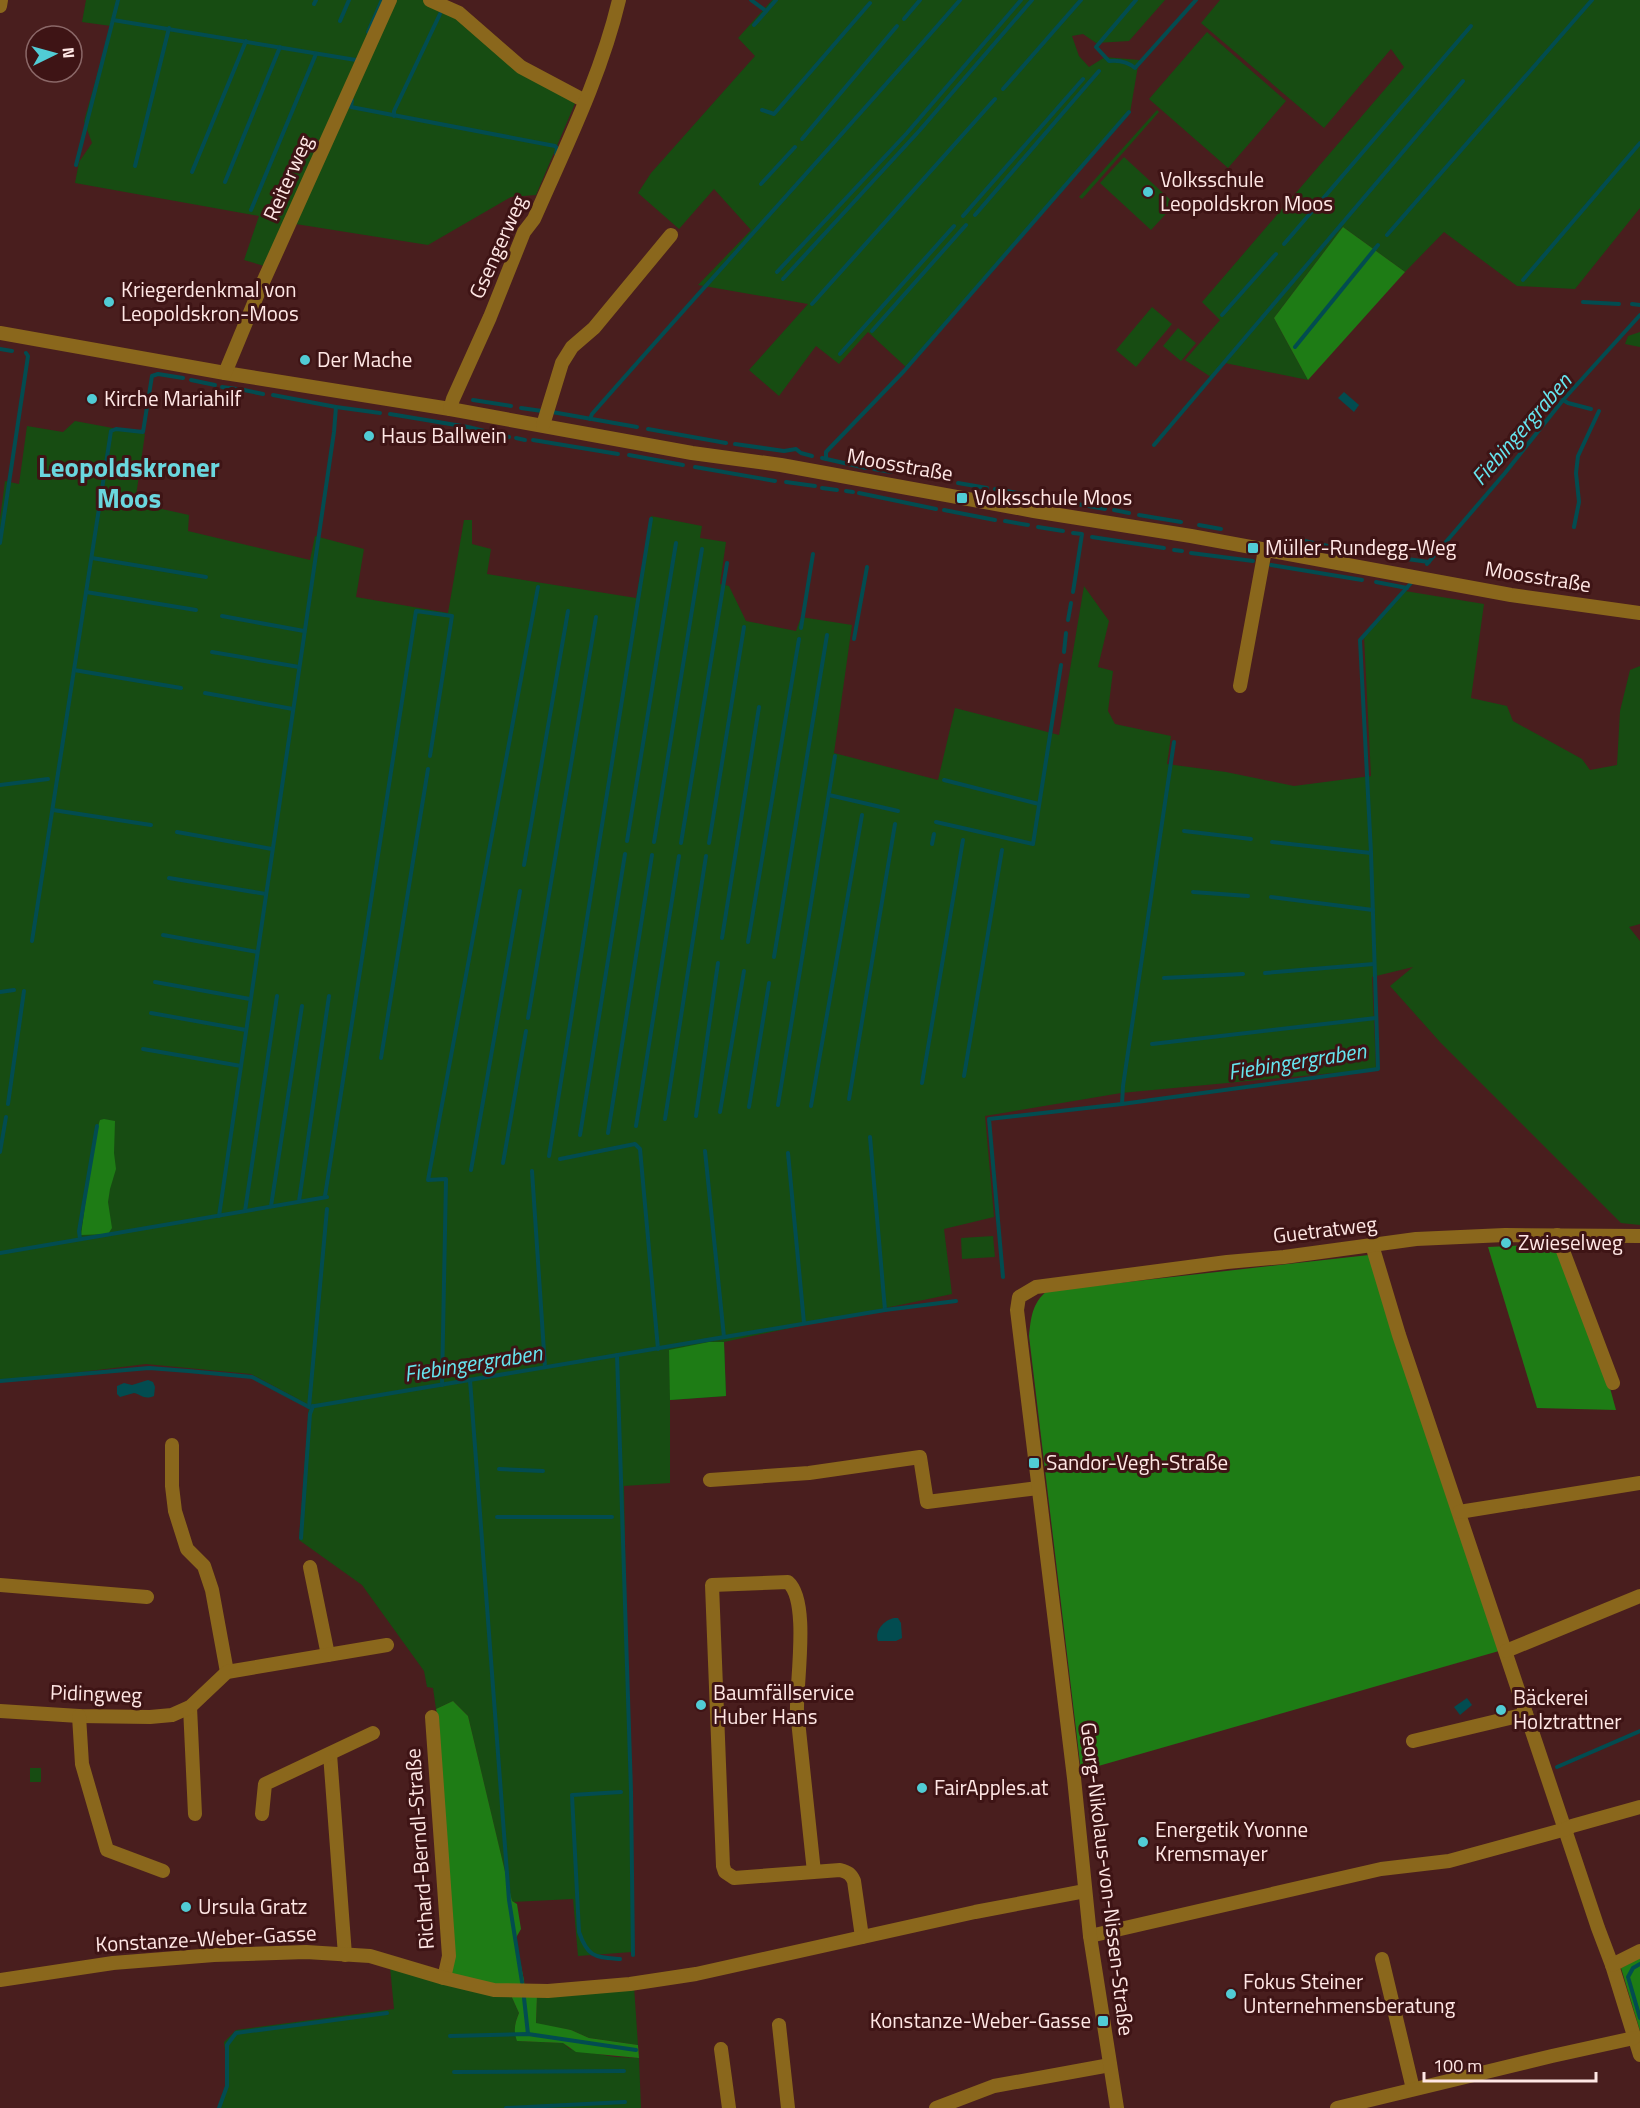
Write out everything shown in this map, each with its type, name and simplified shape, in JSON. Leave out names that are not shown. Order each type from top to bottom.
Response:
[{"type":"street","points":[[0,6],[2,0]]},
{"type":"street","name":"Reiterweg","points":[[225,373],[259,291],[390,0]]},
{"type":"street","points":[[430,0],[459,13],[521,67],[585,101]]},
{"type":"street","name":"Gsengerweg","points":[[450,409],[524,232],[534,219],[585,101],[612,31],[619,0]]},
{"type":"street","points":[[543,425],[562,363],[572,347],[594,328],[671,235]]},
{"type":"street","name":"Moosstraße","points":[[0,333],[225,373],[543,425],[692,453],[792,467],[1511,595],[1640,613]]},
{"type":"street","points":[[1240,686],[1264,550]]},
{"type":"street","name":"Guetratweg","points":[[1019,1297],[1036,1287],[1416,1239],[1505,1235],[1640,1236]]},
{"type":"street","points":[[1557,1235],[1613,1383]]},
{"type":"street","points":[[1372,1245],[1640,2055]]},
{"type":"street","name":"Georg-Nikolaus-von-Nissen-Straße","points":[[1019,1297],[1017,1310],[1073,1768],[1090,1936],[1117,2108]]},
{"type":"street","points":[[172,1445],[172,1486],[175,1511],[187,1549],[204,1566],[212,1590],[227,1672],[387,1644]]},
{"type":"street","points":[[710,1480],[809,1473],[920,1457],[927,1502],[1038,1488]]},
{"type":"street","points":[[1459,1512],[1640,1483]]},
{"type":"street","points":[[310,1567],[328,1655]]},
{"type":"street","points":[[814,1872],[797,1711],[796,1690],[801,1639],[795,1590],[788,1582],[712,1585],[725,1872],[734,1878],[814,1872],[840,1870],[852,1875],[862,1937]]},
{"type":"street","points":[[0,1585],[147,1597]]},
{"type":"street","points":[[1506,1651],[1640,1596]]},
{"type":"street","name":"Pidingweg","points":[[0,1711],[79,1716],[172,1715],[190,1707],[227,1672]]},
{"type":"street","points":[[190,1707],[195,1814]]},
{"type":"street","points":[[1413,1741],[1526,1714]]},
{"type":"street","points":[[79,1716],[82,1764],[107,1850],[163,1871]]},
{"type":"street","name":"Richard-Berndl-Straße","points":[[432,1716],[449,1956],[444,1978]]},
{"type":"street","points":[[262,1814],[265,1784],[373,1733]]},
{"type":"street","points":[[330,1755],[345,1955]]},
{"type":"street","points":[[1090,1936],[1381,1869],[1449,1861],[1640,1807]]},
{"type":"street","name":"Konstanze-Weber-Gasse","points":[[0,1980],[113,1963],[204,1956],[306,1952],[370,1956],[494,1990],[548,1991],[630,1984],[730,1968],[975,1912],[1085,1891]]},
{"type":"street","points":[[1612,1965],[1640,1952]]},
{"type":"street","points":[[1382,1959],[1413,2089]]},
{"type":"street","points":[[779,2025],[788,2108]]},
{"type":"street","points":[[1336,2108],[1634,2038]]},
{"type":"street","points":[[721,2049],[729,2108]]},
{"type":"street","points":[[936,2108],[994,2086],[1110,2065]]},
{"type":"green space","points":[[86,0],[424,0],[460,20],[576,101],[536,195],[511,197],[428,245],[283,222],[264,266],[244,260],[259,216],[75,183],[79,162],[92,143],[84,121],[111,26],[82,22]]},
{"type":"green space","points":[[772,0],[1165,0],[1129,41],[1096,43],[1083,34],[1072,36],[1079,56],[1089,67],[1105,57],[1139,60],[1130,113],[907,368],[868,332],[839,364],[816,346],[779,396],[749,370],[808,304],[698,285],[751,230],[714,189],[679,229],[638,193],[651,173],[755,56],[738,38]]},
{"type":"green space","points":[[1220,0],[1640,0],[1640,208],[1575,289],[1517,286],[1444,232],[1405,272],[1343,227],[1274,318],[1308,380],[1225,363],[1211,377],[1185,360],[1220,320],[1202,302],[1404,67],[1391,49],[1324,128],[1201,23]]},
{"type":"green space","points":[[1207,32],[1286,101],[1228,168],[1149,99]]},
{"type":"green space","points":[[1157,110],[1159,112],[1082,199],[1079,197]]},
{"type":"green space","points":[[1124,157],[1175,204],[1151,230],[1100,183]]},
{"type":"green space","points":[[1343,227],[1405,272],[1308,380],[1274,318]]},
{"type":"green space","points":[[1152,307],[1172,324],[1136,367],[1116,350]]},
{"type":"green space","points":[[1178,328],[1196,343],[1181,361],[1163,346]]},
{"type":"green space","points":[[1640,332],[1640,347],[1625,344],[1628,336]]},
{"type":"green space","points":[[75,421],[145,434],[135,503],[189,515],[188,531],[310,560],[315,536],[364,549],[356,597],[448,613],[464,520],[472,520],[472,544],[491,549],[487,574],[636,598],[651,516],[702,526],[700,538],[726,542],[720,584],[729,586],[746,621],[796,631],[801,617],[852,625],[834,753],[938,780],[955,708],[1059,735],[1084,586],[1109,621],[1098,667],[1113,671],[1108,711],[1115,724],[1171,736],[1167,764],[1226,772],[1294,786],[1371,776],[1364,636],[1405,591],[1484,604],[1471,698],[1507,706],[1513,721],[1582,759],[1590,770],[1617,765],[1620,711],[1630,670],[1640,666],[1640,924],[1629,927],[1640,941],[1640,1225],[1621,1223],[1440,1042],[1390,986],[1413,967],[1372,977],[1376,1069],[1121,1093],[985,1116],[994,1217],[944,1229],[952,1294],[724,1342],[726,1396],[670,1400],[670,1483],[624,1486],[632,1952],[578,1956],[573,1899],[512,1902],[468,1716],[453,1701],[436,1709],[433,1688],[427,1687],[424,1671],[362,1585],[299,1540],[309,1405],[251,1374],[146,1364],[0,1382],[0,519],[5,481],[19,484],[27,426],[63,432]]},
{"type":"green space","points":[[100,1120],[115,1121],[116,1169],[108,1202],[112,1228],[108,1234],[81,1235],[94,1139]]},
{"type":"green space","points":[[993,1236],[995,1257],[962,1259],[961,1238]]},
{"type":"green space","points":[[1555,1244],[1607,1377],[1616,1410],[1537,1408],[1488,1247]]},
{"type":"green space","points":[[1369,1255],[1499,1651],[1081,1771],[1029,1336],[1035,1306],[1047,1291]]},
{"type":"green space","points":[[709,1342],[724,1342],[726,1396],[670,1400],[669,1350]]},
{"type":"green space","points":[[453,1701],[468,1716],[512,1901],[517,1904],[521,1929],[517,1936],[517,1947],[525,1993],[537,1995],[536,2023],[571,2030],[589,2038],[638,2045],[639,2058],[576,2052],[563,2043],[517,2041],[515,2027],[519,2013],[510,1993],[452,1985],[439,1721],[436,1709]]},
{"type":"green space","points":[[30,1768],[41,1768],[41,1782],[30,1782]]},
{"type":"green space","points":[[1640,1958],[1640,2031],[1621,1968]]},
{"type":"green space","points":[[390,1967],[510,1993],[519,2013],[515,2027],[518,2041],[563,2043],[570,2049],[615,2057],[639,2058],[641,2108],[218,2108],[228,2077],[224,2042],[236,2030],[394,2009]]},
{"type":"green space","points":[[634,1986],[638,2045],[589,2038],[571,2030],[536,2024],[537,1995]]},
{"type":"water","points":[[1344,392],[1359,405],[1354,412],[1338,398]]},
{"type":"water","points":[[148,1380],[153,1382],[155,1387],[154,1396],[145,1397],[134,1393],[120,1397],[117,1394],[117,1386],[124,1383],[132,1385]]},
{"type":"water","points":[[898,1618],[901,1623],[902,1638],[896,1641],[878,1641],[877,1633],[881,1626]]},
{"type":"water","points":[[1467,1698],[1472,1705],[1460,1715],[1454,1707]]},
{"type":"waterway","points":[[76,165],[118,0]]},
{"type":"waterway","points":[[314,4],[316,0]]},
{"type":"waterway","points":[[340,21],[349,0]]},
{"type":"waterway","points":[[368,32],[382,0]]},
{"type":"waterway","points":[[751,0],[766,11]]},
{"type":"waterway","points":[[754,25],[776,0]]},
{"type":"waterway","points":[[904,19],[920,0]]},
{"type":"waterway","points":[[590,419],[592,414],[960,0]]},
{"type":"waterway","points":[[777,272],[907,133],[1021,0]]},
{"type":"waterway","points":[[783,279],[920,130],[1032,0]]},
{"type":"waterway","points":[[1003,89],[1081,0]]},
{"type":"waterway","points":[[1136,0],[1096,47],[1109,61],[1123,61],[1135,68],[1196,0]]},
{"type":"waterway","points":[[1387,235],[1592,0]]},
{"type":"waterway","points":[[762,110],[774,114],[870,3]]},
{"type":"waterway","points":[[394,116],[394,111],[440,14]]},
{"type":"waterway","points":[[113,20],[356,60]]},
{"type":"waterway","points":[[802,139],[897,26]]},
{"type":"waterway","points":[[1284,244],[1471,26]]},
{"type":"waterway","points":[[135,166],[169,28]]},
{"type":"waterway","points":[[192,172],[246,41]]},
{"type":"waterway","points":[[225,182],[280,47]]},
{"type":"waterway","points":[[251,210],[316,54]]},
{"type":"waterway","points":[[975,215],[1099,71]]},
{"type":"waterway","points":[[963,216],[1083,79]]},
{"type":"waterway","points":[[1154,445],[1463,81]]},
{"type":"waterway","points":[[812,304],[995,99]]},
{"type":"waterway","points":[[352,100],[351,107],[555,146],[556,154]]},
{"type":"waterway","points":[[826,459],[826,452],[904,371],[1129,112]]},
{"type":"waterway","points":[[1523,280],[1640,143]]},
{"type":"waterway","points":[[761,184],[795,147]]},
{"type":"waterway","points":[[872,331],[966,225]]},
{"type":"waterway","points":[[840,354],[954,226]]},
{"type":"waterway","points":[[1295,347],[1378,245]]},
{"type":"waterway","points":[[1222,315],[1276,254]]},
{"type":"waterway","points":[[1583,302],[1619,304]]},
{"type":"waterway","points":[[1632,304],[1640,305]]},
{"type":"waterway","name":"Fiebingergraben","points":[[1427,564],[1505,473],[1563,400],[1640,315]]},
{"type":"waterway","points":[[0,349],[12,351]]},
{"type":"waterway","points":[[0,543],[28,356],[26,353]]},
{"type":"waterway","points":[[32,941],[111,431],[116,429],[143,432],[152,376],[158,374],[183,378]]},
{"type":"waterway","points":[[191,380],[215,385]]},
{"type":"waterway","points":[[222,387],[237,389]]},
{"type":"waterway","points":[[244,390],[263,394]]},
{"type":"waterway","points":[[273,395],[380,413]]},
{"type":"waterway","points":[[473,400],[511,406]]},
{"type":"waterway","points":[[1563,400],[1591,409]]},
{"type":"waterway","points":[[219,1216],[336,407]]},
{"type":"waterway","points":[[521,408],[542,411]]},
{"type":"waterway","points":[[1574,527],[1579,502],[1576,473],[1578,456],[1599,411]]},
{"type":"waterway","points":[[552,412],[637,427]]},
{"type":"waterway","points":[[390,414],[468,427],[509,437]]},
{"type":"waterway","points":[[648,429],[726,443]]},
{"type":"waterway","points":[[516,438],[525,440]]},
{"type":"waterway","points":[[533,440],[618,454]]},
{"type":"waterway","points":[[735,444],[784,451],[796,449],[812,456]]},
{"type":"waterway","points":[[629,455],[683,465]]},
{"type":"waterway","points":[[822,458],[866,468]]},
{"type":"waterway","points":[[695,467],[775,481]]},
{"type":"waterway","points":[[874,469],[891,472]]},
{"type":"waterway","points":[[786,482],[815,486]]},
{"type":"waterway","points":[[958,483],[987,488]]},
{"type":"waterway","points":[[822,488],[837,490]]},
{"type":"waterway","points":[[995,489],[1029,495]]},
{"type":"waterway","points":[[846,491],[853,492]]},
{"type":"waterway","points":[[859,493],[936,509]]},
{"type":"waterway","points":[[1043,498],[1105,509]]},
{"type":"waterway","points":[[944,510],[995,520]]},
{"type":"waterway","points":[[1114,510],[1129,513]]},
{"type":"waterway","points":[[1139,515],[1181,522]]},
{"type":"waterway","points":[[549,1156],[651,519]]},
{"type":"waterway","points":[[1005,521],[1028,525]]},
{"type":"waterway","points":[[1199,525],[1221,529]]},
{"type":"waterway","points":[[1038,527],[1063,531]]},
{"type":"waterway","points":[[1073,533],[1082,534],[1073,592]]},
{"type":"waterway","points":[[1092,537],[1164,548]]},
{"type":"waterway","points":[[1295,539],[1333,547]]},
{"type":"waterway","points":[[627,841],[676,543]]},
{"type":"waterway","points":[[1339,548],[1381,555]]},
{"type":"waterway","points":[[654,842],[702,549]]},
{"type":"waterway","points":[[1174,550],[1182,551]]},
{"type":"waterway","points":[[1191,553],[1253,561]]},
{"type":"waterway","points":[[801,628],[813,554]]},
{"type":"waterway","points":[[1392,557],[1429,562]]},
{"type":"waterway","points":[[92,558],[206,577]]},
{"type":"waterway","points":[[681,843],[727,563]]},
{"type":"waterway","points":[[1271,565],[1362,580]]},
{"type":"waterway","points":[[854,639],[867,567]]},
{"type":"waterway","points":[[1376,582],[1407,588]]},
{"type":"waterway","name":"Fiebingergraben","points":[[1003,1277],[989,1119],[1122,1104],[1378,1069],[1371,853],[1360,640],[1411,583]]},
{"type":"waterway","points":[[442,1385],[446,1179],[428,1180],[538,587]]},
{"type":"waterway","points":[[86,592],[196,610]]},
{"type":"waterway","points":[[1068,620],[1071,603]]},
{"type":"waterway","points":[[325,1196],[416,611],[452,616],[430,756]]},
{"type":"waterway","points":[[524,865],[568,611]]},
{"type":"waterway","points":[[222,616],[304,631]]},
{"type":"waterway","points":[[528,1018],[596,617]]},
{"type":"waterway","points":[[709,843],[744,627]]},
{"type":"waterway","points":[[1064,652],[1066,633]]},
{"type":"waterway","points":[[774,957],[827,635]]},
{"type":"waterway","points":[[748,942],[799,639]]},
{"type":"waterway","points":[[212,652],[299,667]]},
{"type":"waterway","points":[[936,822],[1033,844],[1061,665]]},
{"type":"waterway","points":[[74,670],[181,688]]},
{"type":"waterway","points":[[205,693],[293,709]]},
{"type":"waterway","points":[[722,938],[759,707]]},
{"type":"waterway","points":[[1122,1104],[1174,742]]},
{"type":"waterway","points":[[778,1105],[835,756]]},
{"type":"waterway","points":[[381,1058],[428,769]]},
{"type":"waterway","points":[[0,785],[48,779]]},
{"type":"waterway","points":[[944,780],[1039,804]]},
{"type":"waterway","points":[[829,795],[898,811]]},
{"type":"waterway","points":[[53,810],[151,825]]},
{"type":"waterway","points":[[811,1106],[862,815]]},
{"type":"waterway","points":[[849,1099],[895,824]]},
{"type":"waterway","points":[[1184,831],[1251,839]]},
{"type":"waterway","points":[[177,832],[272,849]]},
{"type":"waterway","points":[[932,844],[934,834]]},
{"type":"waterway","points":[[922,1083],[963,840]]},
{"type":"waterway","points":[[1272,842],[1371,853]]},
{"type":"waterway","points":[[964,1076],[1002,850]]},
{"type":"waterway","points":[[580,1135],[625,854]]},
{"type":"waterway","points":[[608,1133],[652,855]]},
{"type":"waterway","points":[[636,1126],[679,856]]},
{"type":"waterway","points":[[665,1119],[706,856]]},
{"type":"waterway","points":[[169,878],[266,894]]},
{"type":"waterway","points":[[471,1170],[520,891]]},
{"type":"waterway","points":[[1193,892],[1248,896]]},
{"type":"waterway","points":[[1271,897],[1373,910]]},
{"type":"waterway","points":[[163,935],[257,952]]},
{"type":"waterway","points":[[696,1116],[718,963]]},
{"type":"waterway","points":[[1265,973],[1374,964]]},
{"type":"waterway","points":[[720,1112],[744,971]]},
{"type":"waterway","points":[[1164,978],[1243,974]]},
{"type":"waterway","points":[[155,982],[250,999]]},
{"type":"waterway","points":[[749,1107],[769,983]]},
{"type":"waterway","points":[[0,992],[14,990]]},
{"type":"waterway","points":[[8,1104],[24,991]]},
{"type":"waterway","points":[[245,1211],[277,996]]},
{"type":"waterway","points":[[299,1201],[329,996]]},
{"type":"waterway","points":[[271,1206],[302,1006]]},
{"type":"waterway","points":[[151,1013],[246,1030]]},
{"type":"waterway","points":[[1152,1044],[1376,1018]]},
{"type":"waterway","points":[[503,1163],[526,1031]]},
{"type":"waterway","points":[[143,1049],[241,1066]]},
{"type":"waterway","points":[[0,1152],[6,1117]]},
{"type":"waterway","points":[[80,1239],[79,1231],[97,1126]]},
{"type":"waterway","points":[[870,1137],[885,1310]]},
{"type":"waterway","points":[[560,1159],[635,1144],[640,1149],[658,1349]]},
{"type":"waterway","points":[[705,1151],[724,1337]]},
{"type":"waterway","points":[[788,1153],[804,1323]]},
{"type":"waterway","points":[[532,1171],[545,1367]]},
{"type":"waterway","points":[[0,1253],[327,1197]]},
{"type":"waterway","points":[[309,1407],[327,1209]]},
{"type":"waterway","name":"Fiebingergraben","points":[[0,1381],[149,1368],[188,1371],[252,1377],[309,1407],[885,1310],[956,1301]]},
{"type":"waterway","points":[[617,1355],[631,1791],[633,1955]]},
{"type":"waterway","points":[[470,1380],[509,1900],[522,1982]]},
{"type":"waterway","points":[[301,1538],[310,1414],[313,1406]]},
{"type":"waterway","points":[[499,1469],[543,1471]]},
{"type":"waterway","points":[[497,1517],[612,1517]]},
{"type":"waterway","points":[[1557,1767],[1640,1731]]},
{"type":"waterway","points":[[620,1959],[604,1958],[589,1951],[579,1932],[572,1795],[621,1792]]},
{"type":"waterway","points":[[1640,1964],[1633,1968],[1628,1977],[1640,2018]]},
{"type":"waterway","points":[[524,1998],[528,2034]]},
{"type":"waterway","points":[[219,2108],[227,2086],[227,2045],[236,2033],[387,2013]]},
{"type":"waterway","points":[[450,2036],[528,2034],[636,2050]]},
{"type":"waterway","points":[[454,2072],[624,2071]]},
{"type":"waterway","points":[[506,2108],[625,2102]]},
{"type":"place","name":"Volksschule Leopoldskron Moos","points":[[1148,192]]},
{"type":"place","name":"Kriegerdenkmal von Leopoldskron-Moos","points":[[109,302]]},
{"type":"place","name":"Der Mache","points":[[305,360]]},
{"type":"place","name":"Kirche Mariahilf","points":[[92,399]]},
{"type":"place","name":"Haus Ballwein","points":[[369,436]]},
{"type":"place","name":"Volksschule Moos","points":[[962,498]]},
{"type":"place","name":"Müller-Rundegg-Weg","points":[[1253,548]]},
{"type":"place","name":"Zwieselweg","points":[[1506,1243]]},
{"type":"place","name":"Sandor-Vegh-Straße","points":[[1034,1463]]},
{"type":"place","name":"Baumfällservice Huber Hans","points":[[701,1705]]},
{"type":"place","name":"Bäckerei Holztrattner","points":[[1501,1710]]},
{"type":"place","name":"FairApples.at","points":[[922,1788]]},
{"type":"place","name":"Energetik Yvonne Kremsmayer","points":[[1143,1842]]},
{"type":"place","name":"Ursula Gratz","points":[[186,1907]]},
{"type":"place","name":"Fokus Steiner Unternehmensberatung","points":[[1231,1994]]},
{"type":"place","name":"Konstanze-Weber-Gasse","points":[[1103,2021]]},
{"type":"district","name":"Leopoldskroner Moos","points":[[129,484]]}]
